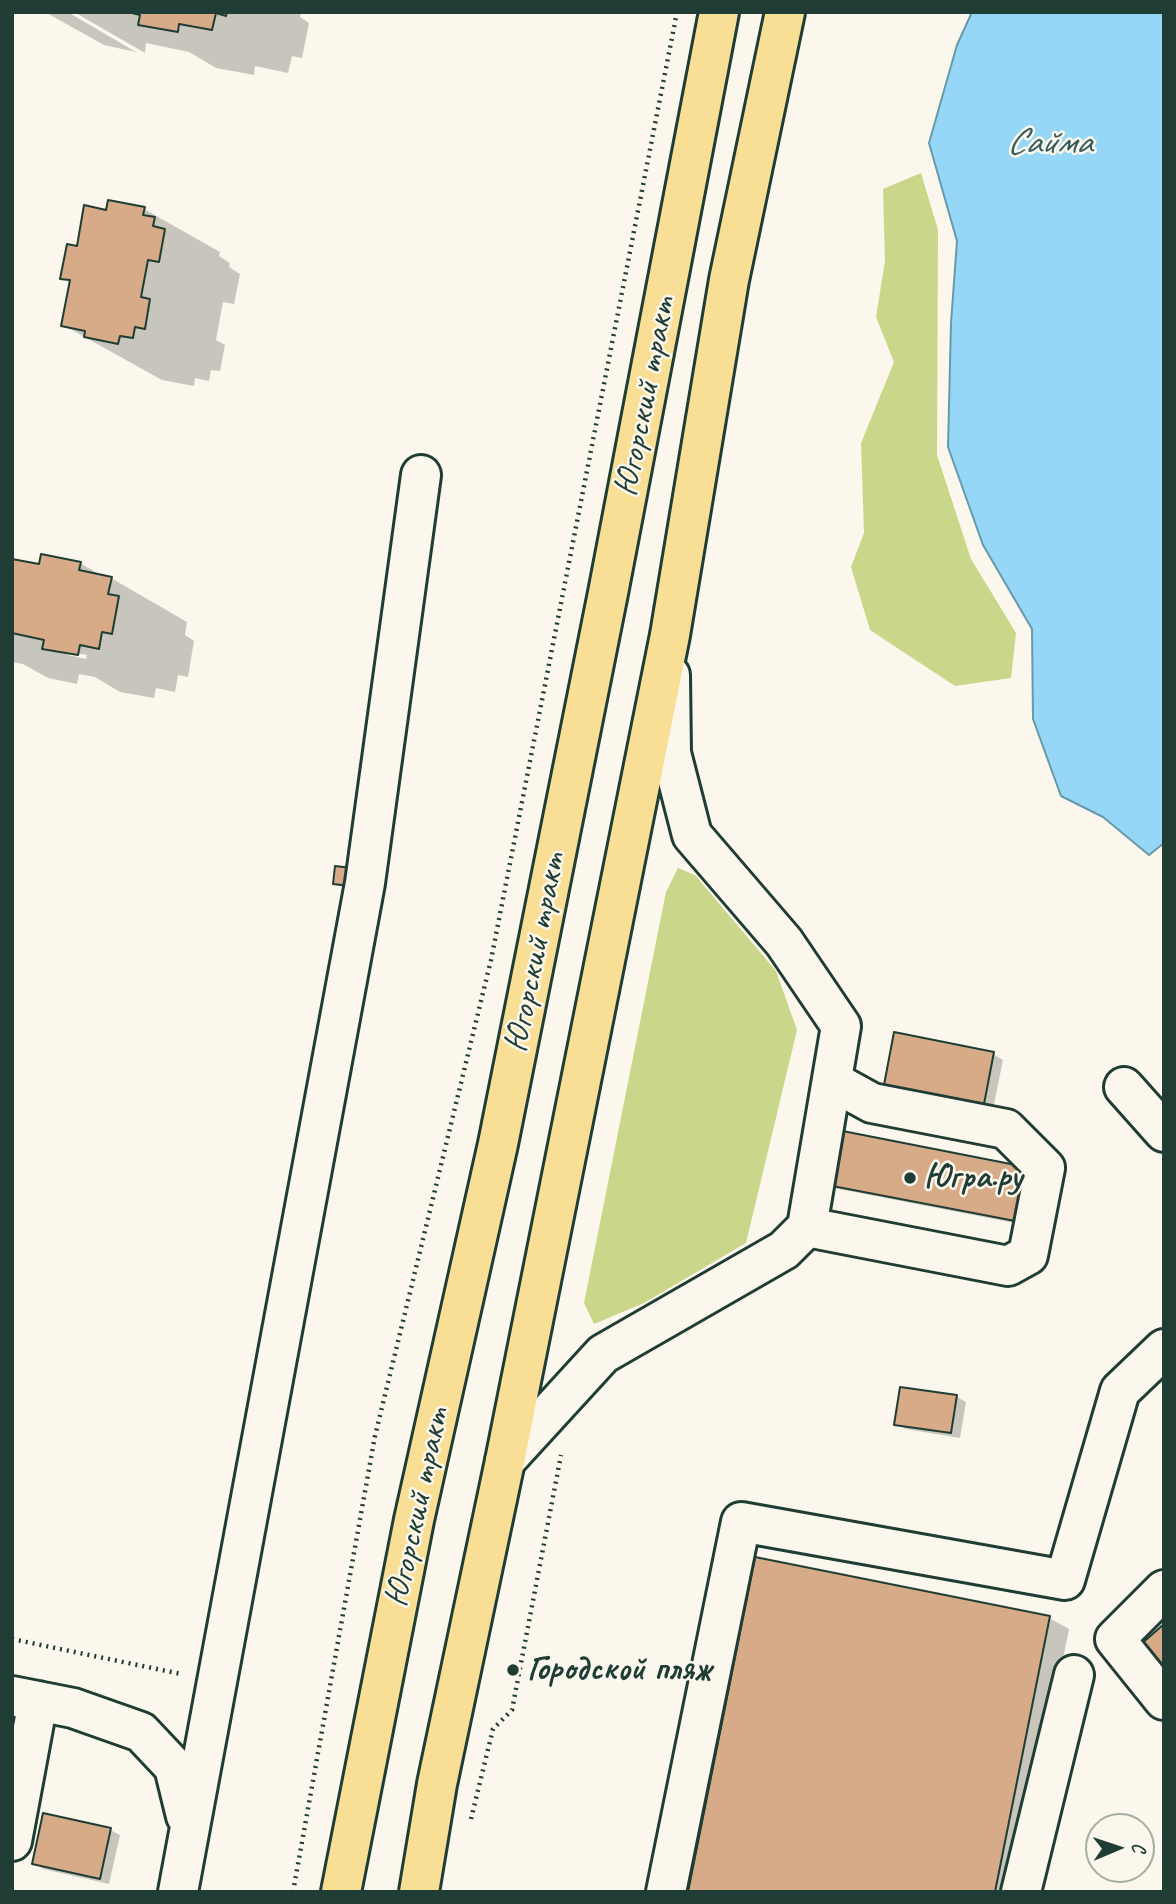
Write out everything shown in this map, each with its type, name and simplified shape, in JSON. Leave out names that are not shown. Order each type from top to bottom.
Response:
[{"type":"main road","name":"Югорский тракт","points":[[341,1892],[414,1520],[498,1144],[608,593],[719,12]]},
{"type":"main road","name":"Югорский тракт","points":[[419,1892],[437,1784],[505,1461],[670,635],[729,280],[785,12]]},
{"type":"lane","points":[[178,1892],[365,883],[421,475]]},
{"type":"lane","points":[[505,1461],[603,1354],[784,1251],[807,1227],[841,1026],[784,942],[692,835],[671,753],[670,635]]},
{"type":"lane","points":[[807,1227],[1008,1266],[1028,1255],[1045,1168],[1006,1129],[872,1103],[832,1081]]},
{"type":"lane","points":[[1124,1087],[1164,1132]]},
{"type":"lane","points":[[666,1892],[741,1522],[1065,1580],[1120,1391],[1164,1349]]},
{"type":"lane","points":[[1164,1590],[1115,1639],[1164,1700]]},
{"type":"lane","points":[[1021,1892],[1074,1675]]},
{"type":"lane","points":[[12,1841],[25,1699],[73,1708],[141,1732],[174,1767],[189,1828]]},
{"type":"path","points":[[293,1892],[375,1436],[491,960],[677,12]]},
{"type":"path","points":[[470,1824],[493,1729],[512,1710],[562,1449]]},
{"type":"path","points":[[12,1639],[216,1681]]},
{"type":"green space","points":[[921,173],[938,230],[937,455],[971,559],[1016,633],[1011,678],[955,686],[870,630],[851,567],[864,533],[861,443],[894,362],[876,317],[885,261],[883,189]]},
{"type":"green space","points":[[678,868],[695,875],[776,971],[797,1030],[746,1243],[644,1303],[594,1324],[584,1303],[666,892]]},
{"type":"water","name":"Сайма","points":[[972,12],[1164,12],[1164,843],[1149,855],[1103,817],[1061,796],[1033,719],[1032,629],[983,545],[948,447],[951,323],[957,241],[929,143],[957,45]]},
{"type":"building","points":[[128,12],[227,12],[226,16],[216,13],[212,30],[179,24],[178,32],[138,25],[140,15]]},
{"type":"building","points":[[108,200],[145,207],[143,215],[155,217],[153,226],[165,229],[159,262],[148,260],[141,297],[150,299],[145,329],[135,327],[133,338],[120,336],[118,344],[84,337],[85,331],[61,326],[70,280],[60,279],[67,244],[77,246],[84,205],[106,210]]},
{"type":"building","points":[[41,554],[81,562],[79,570],[112,577],[108,594],[119,596],[112,634],[102,632],[99,649],[80,645],[78,655],[42,649],[44,640],[12,633],[12,559],[39,564]]},
{"type":"building","points":[[335,866],[352,868],[350,886],[333,884]]},
{"type":"building","points":[[894,1032],[994,1052],[984,1104],[884,1085]]},
{"type":"building","points":[[812,1125],[1026,1167],[1015,1221],[801,1180]]},
{"type":"building","points":[[900,1387],[957,1395],[951,1433],[894,1425]]},
{"type":"building","points":[[755,1557],[1050,1616],[995,1892],[688,1892]]},
{"type":"building","points":[[1164,1624],[1164,1672],[1140,1645]]},
{"type":"building","points":[[43,1813],[111,1828],[100,1879],[32,1864]]},
{"type":"place","name":"Югра.ру","points":[[910,1178]]},
{"type":"place","name":"Городской пляж","points":[[513,1670]]}]
